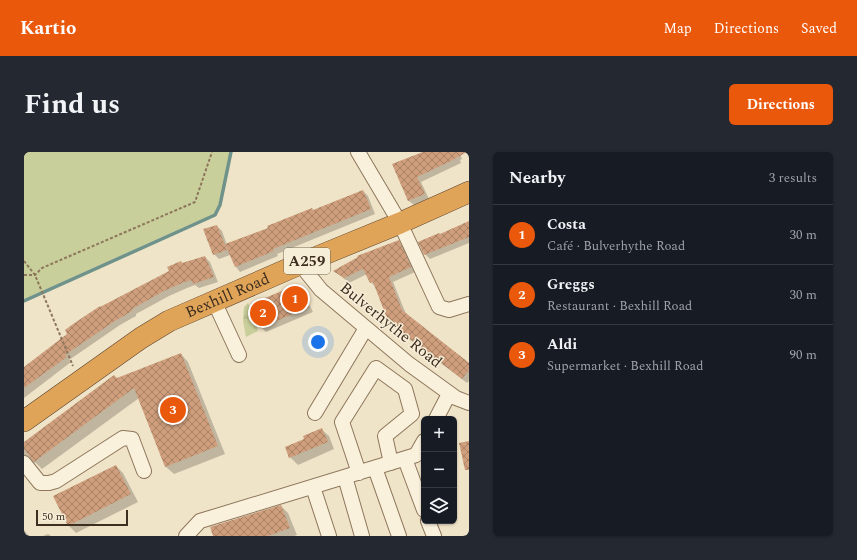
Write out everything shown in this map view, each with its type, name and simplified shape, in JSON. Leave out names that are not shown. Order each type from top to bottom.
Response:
[{"type":"highway","name":"Bexhill Road","points":[[24,421],[141,338],[163,325],[214,301],[400,223],[469,192]]},
{"type":"street","points":[[358,152],[400,223],[439,307],[449,310],[469,304]]},
{"type":"street","name":"Bulverhythe Road","points":[[300,264],[321,290],[409,364],[449,394],[469,403]]},
{"type":"street","points":[[214,301],[239,355]]},
{"type":"street","points":[[315,413],[366,328]]},
{"type":"street","points":[[359,473],[342,422],[376,368],[405,389],[412,414],[385,436],[391,463]]},
{"type":"street","points":[[438,416],[449,394]]},
{"type":"street","points":[[24,463],[40,483],[56,481],[123,438],[132,439],[144,471]]},
{"type":"street","points":[[186,536],[200,521],[405,459],[416,455],[421,446]]},
{"type":"street","points":[[405,459],[421,502]]},
{"type":"street","points":[[375,468],[399,536]]},
{"type":"street","points":[[345,477],[362,536]]},
{"type":"street","points":[[313,487],[329,536]]},
{"type":"street","points":[[429,524],[434,536]]},
{"type":"path","points":[[24,275],[35,275],[42,268],[196,202],[212,152]]},
{"type":"path","points":[[24,261],[35,275],[80,382]]},
{"type":"green space","points":[[24,152],[232,152],[216,214],[24,299]]},
{"type":"green space","points":[[248,303],[251,310],[249,311],[258,331],[246,337],[243,321],[244,307]]},
{"type":"building","points":[[423,152],[467,152],[417,177],[425,194],[408,201],[392,164]]},
{"type":"building","points":[[363,190],[371,209],[273,249],[274,251],[235,267],[225,244],[268,228],[267,226],[312,208],[313,210]]},
{"type":"building","points":[[469,221],[469,237],[424,255],[418,242]]},
{"type":"building","points":[[217,225],[227,250],[213,255],[203,229]]},
{"type":"building","points":[[399,240],[411,267],[389,277],[402,310],[469,363],[469,370],[462,379],[388,321],[373,282],[370,283],[363,269],[344,278],[333,271],[358,257],[357,256]]},
{"type":"building","points":[[205,256],[214,277],[193,284],[191,280],[182,283],[164,291],[132,309],[132,311],[65,355],[67,357],[24,388],[24,367],[67,334],[65,330],[73,324],[100,306],[169,271],[167,267],[181,261],[182,263]]},
{"type":"building","points":[[298,284],[309,307],[260,328],[251,304]]},
{"type":"building","points":[[181,353],[218,446],[165,467],[134,388],[34,462],[24,449],[24,442],[114,375],[117,378]]},
{"type":"building","points":[[322,428],[328,442],[289,458],[285,447],[304,439],[303,436]]},
{"type":"building","points":[[469,441],[469,470],[465,470],[459,443]]},
{"type":"building","points":[[116,465],[131,494],[68,526],[53,496]]},
{"type":"building","points":[[281,505],[290,528],[268,536],[213,536],[210,527]]},
{"type":"waterway","points":[[24,301],[215,215],[220,205],[231,152]]},
{"type":"place","name":"Costa","points":[[295,299]]},
{"type":"place","name":"Greggs","points":[[263,313]]},
{"type":"place","name":"Aldi","points":[[173,410]]}]
